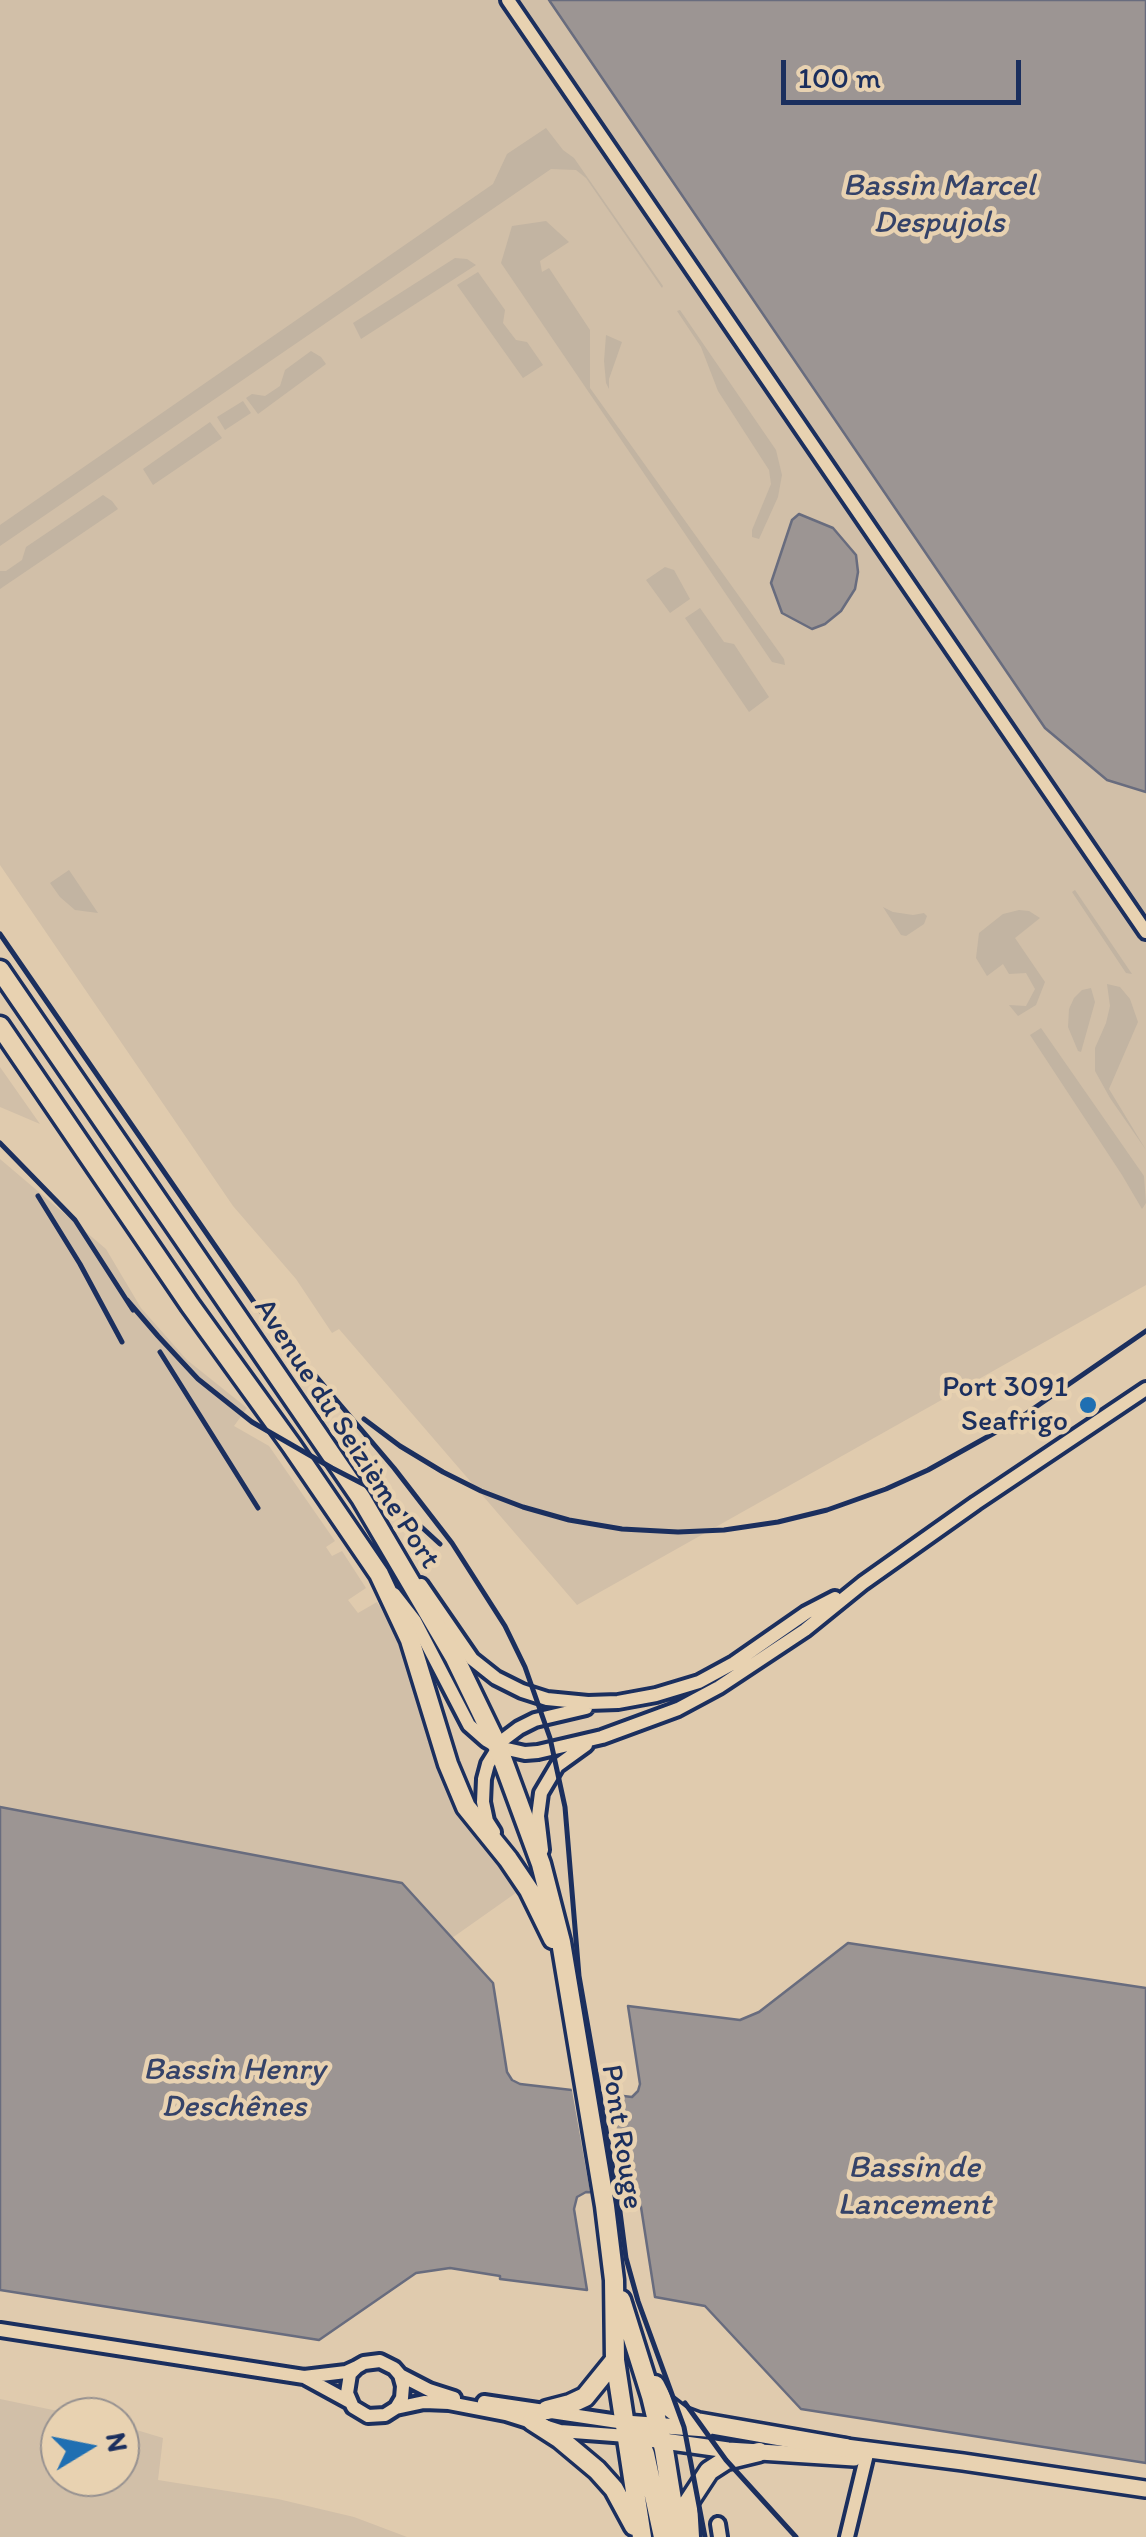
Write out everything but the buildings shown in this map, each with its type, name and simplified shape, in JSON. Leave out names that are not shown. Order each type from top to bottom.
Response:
[{"type":"main road","name":"Avenue du Seizième Port","points":[[0,970],[361,1498],[454,1658],[498,1747],[530,1830],[556,1921],[570,2004]]},
{"type":"main road","name":"Avenue du Seizième Port","points":[[0,1026],[379,1574],[410,1640],[456,1786],[466,1807],[508,1860],[538,1908],[564,1968]]},
{"type":"main road","name":"Pont Rouge","points":[[570,2004],[614,2280]]},
{"type":"main road","points":[[614,2280],[653,2403],[632,2468],[640,2537]]},
{"type":"main road","points":[[614,2280],[616,2360],[678,2537]]},
{"type":"main road","points":[[638,2354],[664,2403],[681,2416],[846,2448]]},
{"type":"main road","points":[[616,2360],[585,2397],[539,2416],[614,2488],[640,2537]]},
{"type":"main road","points":[[642,2434],[662,2537]]},
{"type":"main road","points":[[690,2537],[688,2504],[709,2471],[726,2460],[758,2452]]},
{"type":"street","points":[[508,0],[1146,932]]},
{"type":"street","points":[[508,1860],[487,1820],[483,1802],[488,1764],[510,1734],[536,1720],[699,1682],[863,1582],[1146,1389]]},
{"type":"street","points":[[361,1498],[472,1658],[484,1668],[507,1684],[547,1699],[618,1702]]},
{"type":"street","points":[[379,1574],[415,1621],[469,1725],[477,1733],[498,1747],[525,1752],[602,1737]]},
{"type":"street","points":[[556,1921],[538,1816],[540,1793],[557,1766],[602,1737],[678,1709],[719,1687],[805,1630],[863,1582]]},
{"type":"street","points":[[0,2330],[304,2377],[346,2372],[364,2362],[380,2361],[410,2382],[451,2397],[642,2434],[758,2452],[867,2454],[963,2462],[1146,2489]]},
{"type":"street","points":[[350,2402],[347,2384],[356,2367]]},
{"type":"street","points":[[396,2408],[402,2398],[400,2375]]},
{"type":"street","points":[[304,2377],[350,2402],[360,2413],[377,2417],[424,2402],[539,2416]]},
{"type":"street","points":[[642,2434],[702,2428],[867,2454]]},
{"type":"street","points":[[847,2537],[867,2454]]},
{"type":"shaded area","points":[[0,0],[549,0],[1045,728],[1107,780],[1146,792],[1146,1285],[577,1605],[339,1329],[332,1333],[296,1279],[233,1206],[0,865]]},
{"type":"shaded area","points":[[546,128],[574,158],[662,288],[586,178],[576,170],[551,169],[0,546],[0,525],[493,184],[507,154]]},
{"type":"shaded area","points":[[546,221],[569,242],[540,261],[542,272],[549,268],[590,330],[590,388],[785,665],[772,662],[501,263],[512,226]]},
{"type":"shaded area","points":[[455,258],[476,265],[361,339],[353,323]]},
{"type":"shaded area","points":[[478,272],[505,310],[503,323],[516,340],[527,342],[543,365],[523,378],[457,285]]},
{"type":"shaded area","points":[[680,310],[776,450],[782,475],[778,497],[759,539],[752,537],[752,530],[771,484],[769,470],[718,391],[701,347],[677,311]]},
{"type":"shaded area","points":[[606,335],[622,342],[609,389],[604,361]]},
{"type":"shaded area","points":[[311,351],[326,364],[258,414],[246,398],[252,394],[265,396],[280,386],[285,370]]},
{"type":"shaded area","points":[[243,401],[251,413],[225,430],[217,417]]},
{"type":"shaded area","points":[[210,422],[222,438],[153,485],[143,469]]},
{"type":"shaded area","points":[[103,495],[118,509],[0,589],[0,571],[22,560],[26,547]]},
{"type":"shaded area","points":[[665,567],[674,570],[690,599],[670,613],[646,580]]},
{"type":"shaded area","points":[[700,608],[724,642],[734,644],[769,697],[749,712],[685,618]]},
{"type":"shaded area","points":[[69,870],[98,913],[75,910],[50,883]]},
{"type":"shaded area","points":[[1075,890],[1132,974],[1126,973],[1072,892]]},
{"type":"shaded area","points":[[883,907],[927,916],[924,924],[906,936],[901,935]]},
{"type":"shaded area","points":[[1019,910],[1040,918],[1015,938],[1045,982],[1036,1005],[1018,1016],[1009,1005],[1026,1006],[1035,989],[1026,973],[1009,974],[1003,964],[987,976],[976,958],[979,933],[1003,914]]},
{"type":"shaded area","points":[[1107,984],[1120,987],[1130,999],[1138,1022],[1109,1089],[1146,1150],[1095,1071],[1095,1048],[1110,1006]]},
{"type":"shaded area","points":[[1091,988],[1095,1002],[1081,1052],[1068,1027],[1069,1009],[1082,990]]},
{"type":"shaded area","points":[[1041,1028],[1144,1176],[1146,1203],[1142,1209],[1030,1035]]},
{"type":"shaded area","points":[[0,1067],[40,1124],[0,1107]]},
{"type":"shaded area","points":[[0,1159],[106,1249],[141,1308],[187,1360],[247,1408],[234,1426],[269,1446],[335,1541],[326,1547],[332,1556],[342,1551],[366,1588],[348,1600],[358,1613],[377,1602],[398,1635],[446,1790],[520,1890],[452,1938],[402,1883],[0,1807]]},
{"type":"shaded area","points":[[0,2399],[40,2407],[40,2497],[140,2497],[140,2431],[163,2438],[158,2480],[278,2499],[354,2517],[407,2537],[0,2537]]},
{"type":"water","name":"Bassin Marcel Despujols","points":[[549,0],[1146,0],[1146,792],[1107,780],[1045,728]]},
{"type":"water","points":[[799,514],[833,528],[856,555],[858,572],[855,589],[841,611],[812,629],[782,613],[771,583],[792,520]]},
{"type":"water","points":[[0,1807],[402,1883],[493,1983],[507,2072],[520,2084],[632,2097],[640,2084],[628,2006],[740,2020],[759,2012],[848,1943],[1146,1988],[1146,2463],[801,2409],[705,2306],[655,2297],[641,2207],[627,2195],[586,2192],[577,2197],[574,2209],[587,2290],[450,2268],[416,2273],[319,2340],[0,2290]]},
{"type":"pier","points":[[571,2085],[610,2091],[630,2202],[591,2197]]},
{"type":"railway","points":[[0,934],[258,1308],[394,1468],[452,1543],[505,1626],[525,1667],[550,1738],[565,1807],[579,1976],[626,2258],[684,2427],[705,2537]]},
{"type":"railway","points":[[0,1143],[75,1220],[133,1310]]},
{"type":"railway","points":[[38,1196],[122,1342]]},
{"type":"railway","points":[[127,1300],[198,1379],[252,1422],[365,1485],[440,1544]]},
{"type":"railway","points":[[364,1419],[443,1472],[523,1507],[622,1529],[724,1530],[827,1510],[928,1470],[1014,1422],[1146,1331]]},
{"type":"railway","points":[[160,1352],[258,1508]]},
{"type":"railway","points":[[685,2403],[726,2460],[796,2537]]},
{"type":"place","name":"Port 3091 Seafrigo","points":[[1088,1405]]},
{"type":"water label","name":"Bassin Henry Deschênes","points":[[234,2090]]},
{"type":"water label","name":"Bassin de Lancement","points":[[914,2188]]}]
